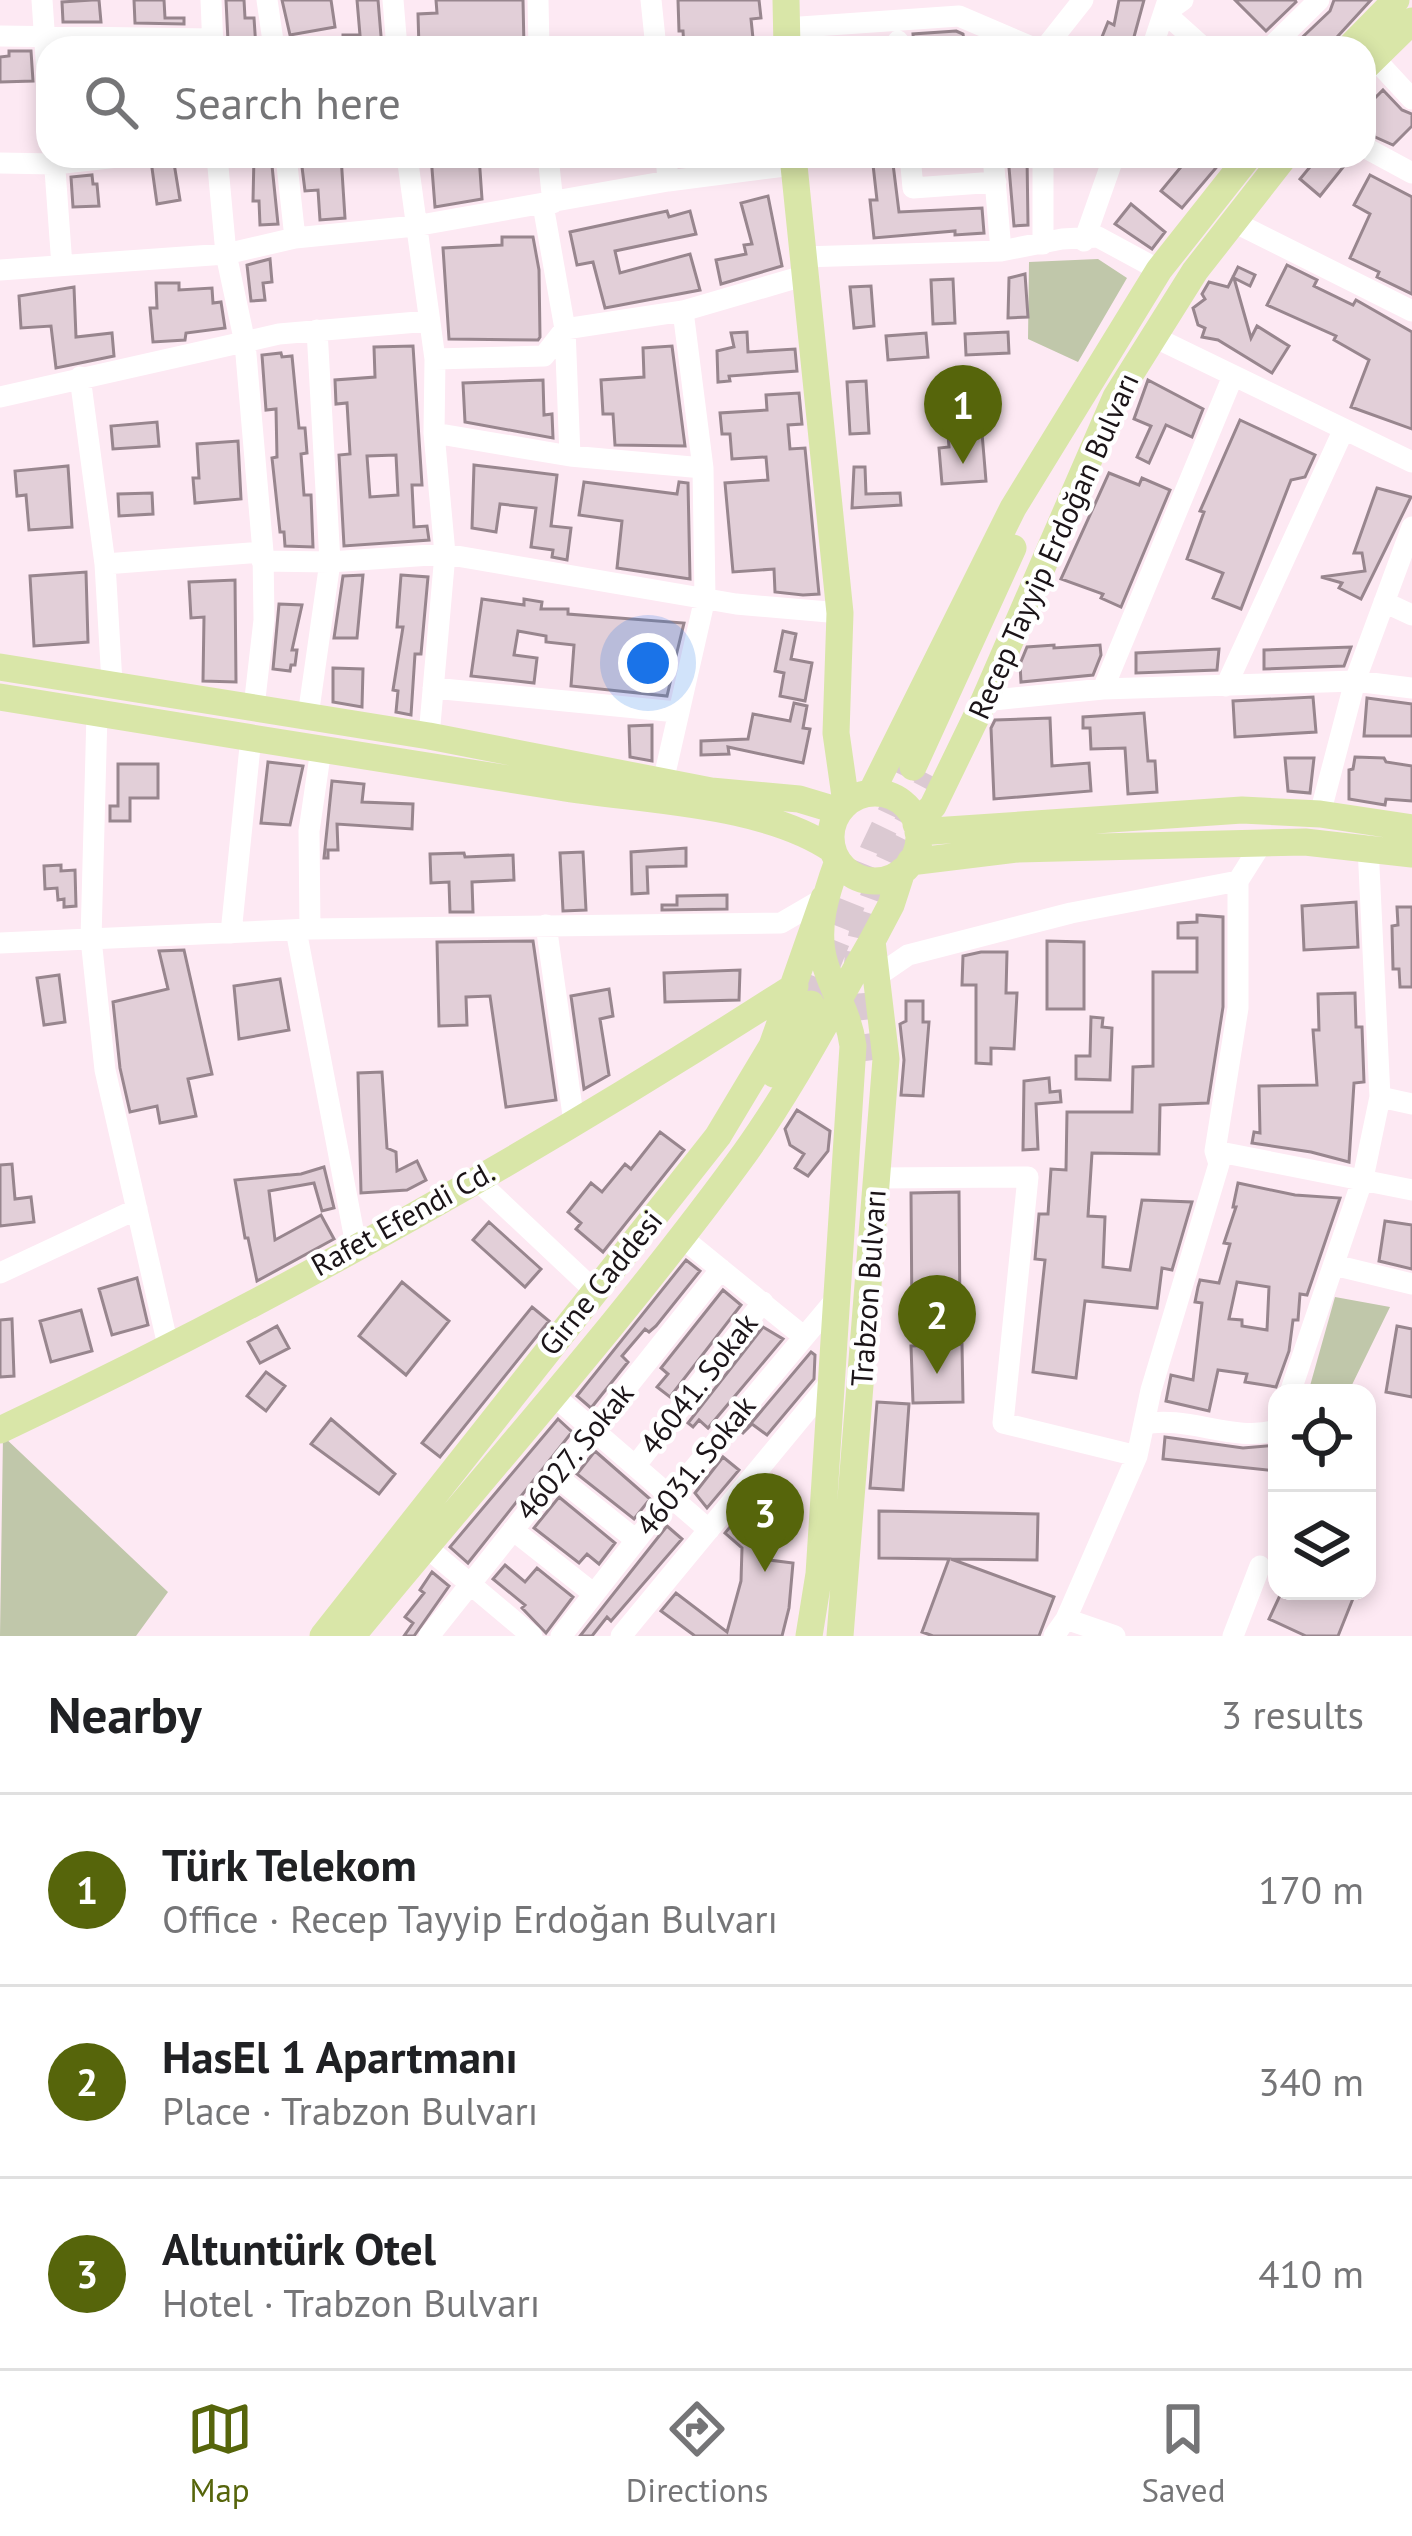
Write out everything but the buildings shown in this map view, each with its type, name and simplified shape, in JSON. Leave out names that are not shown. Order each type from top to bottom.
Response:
[{"type":"main road","points":[[1375,36],[1396,0]]},
{"type":"main road","points":[[1376,48],[1412,21]]},
{"type":"main road","points":[[794,168],[856,800],[831,830],[836,855]]},
{"type":"main road","name":"Recep Tayyip Erdoğan Bulvarı","points":[[856,800],[1013,508],[1111,344],[1159,270],[1240,168]]},
{"type":"main road","name":"Recep Tayyip Erdoğan Bulvarı","points":[[917,828],[933,806],[984,700],[1116,397],[1152,336],[1275,168]]},
{"type":"main road","points":[[1111,344],[1063,438],[922,771],[1116,397]]},
{"type":"main road","points":[[0,667],[429,736],[711,791],[799,799],[895,798],[905,805],[917,828],[906,866],[891,905],[806,1059]]},
{"type":"main road","points":[[0,697],[713,808],[811,835],[856,877],[868,880],[892,877],[906,866],[1018,849],[1262,843],[1368,846],[1412,854]]},
{"type":"main road","points":[[917,828],[1242,810],[1320,814],[1412,828]]},
{"type":"main road","name":"Trabzon Bulvarı","points":[[809,1636],[819,1574],[853,1046],[840,996],[823,959],[824,898],[836,855]]},
{"type":"main road","name":"Girne Caddesi","points":[[334,1636],[701,1181],[788,1054],[824,898]]},
{"type":"main road","name":"Trabzon Bulvarı","points":[[840,1636],[886,1059],[872,941]]},
{"type":"main road","name":"Girne Caddesi","points":[[323,1636],[718,1136],[803,995]]},
{"type":"main road","name":"Rafet Efendi Cd.","points":[[0,1430],[169,1350],[803,995]]},
{"type":"main road","points":[[806,1059],[818,1057],[831,1063],[840,1072],[849,1099]]},
{"type":"main road","name":"Girne Caddesi","points":[[352,1636],[680,1236],[745,1152],[806,1059]]},
{"type":"main road","points":[[851,1514],[866,1060]]},
{"type":"street","points":[[0,36],[43,36],[43,0]]},
{"type":"street","points":[[211,0],[213,36]]},
{"type":"street","points":[[267,0],[272,36]]},
{"type":"street","points":[[393,0],[396,36]]},
{"type":"street","points":[[538,0],[539,36]]},
{"type":"street","points":[[651,0],[655,36]]},
{"type":"street","points":[[1054,36],[1083,0]]},
{"type":"street","points":[[1282,36],[1319,0]]},
{"type":"street","points":[[1157,36],[1172,4],[1195,36]]},
{"type":"street","points":[[787,26],[962,18],[1005,36]]},
{"type":"street","points":[[1376,69],[1412,99]]},
{"type":"street","points":[[1376,153],[1412,172]]},
{"type":"street","points":[[0,164],[36,161]]},
{"type":"street","points":[[56,168],[62,266]]},
{"type":"street","points":[[219,168],[226,254],[245,343],[262,557],[264,620],[254,707]]},
{"type":"street","points":[[287,168],[296,238]]},
{"type":"street","points":[[408,168],[435,359],[434,434],[445,554],[429,736]]},
{"type":"street","points":[[548,168],[548,204],[565,329],[570,456]]},
{"type":"street","points":[[667,168],[668,182]]},
{"type":"street","points":[[0,270],[226,254],[296,238],[415,226],[751,168]]},
{"type":"street","points":[[911,168],[913,188],[996,182]]},
{"type":"street","points":[[995,168],[1001,251]]},
{"type":"street","points":[[1043,168],[1043,244]]},
{"type":"street","points":[[1084,241],[1110,168]]},
{"type":"street","points":[[1232,221],[1412,311]]},
{"type":"street","points":[[435,359],[544,356],[565,329],[683,311],[802,266],[1001,251],[1098,237],[1159,270]]},
{"type":"street","points":[[663,782],[705,598],[703,468],[683,311]]},
{"type":"street","points":[[0,397],[317,330],[429,322]]},
{"type":"street","points":[[308,716],[330,562],[317,330]]},
{"type":"street","points":[[1152,336],[1412,462]]},
{"type":"street","points":[[1102,688],[1233,376]]},
{"type":"street","points":[[80,377],[105,564],[112,683]]},
{"type":"street","points":[[1226,686],[1344,429]]},
{"type":"street","points":[[434,434],[570,456],[703,468]]},
{"type":"street","points":[[1320,814],[1354,681],[1412,526]]},
{"type":"street","points":[[105,564],[262,557],[330,562],[445,554],[705,598],[839,613]]},
{"type":"street","points":[[1384,602],[1412,615]]},
{"type":"street","points":[[984,700],[1102,688],[1354,681],[1412,688]]},
{"type":"street","points":[[434,688],[677,712]]},
{"type":"street","points":[[97,713],[91,939],[105,1070],[169,1350]]},
{"type":"street","points":[[230,933],[251,737]]},
{"type":"street","points":[[321,749],[309,831],[303,929],[356,1245]]},
{"type":"street","points":[[1115,1636],[1060,1627],[1137,1456],[1219,1164],[1215,1151],[1238,1008],[1238,881],[1262,843]]},
{"type":"street","points":[[1293,1384],[1363,1178],[1380,1097],[1368,846]]},
{"type":"street","points":[[876,977],[908,955],[1071,913],[1238,881]]},
{"type":"street","points":[[0,943],[303,929],[781,923],[824,898]]},
{"type":"street","points":[[546,925],[574,1122]]},
{"type":"street","points":[[1380,1097],[1412,1102]]},
{"type":"street","points":[[1215,1151],[1412,1190]]},
{"type":"street","points":[[877,1178],[1028,1178],[1003,1424],[1137,1456]]},
{"type":"street","points":[[476,1179],[595,1291]]},
{"type":"street","points":[[0,1273],[137,1209]]},
{"type":"street","points":[[680,1236],[803,1336]]},
{"type":"street","points":[[1334,1265],[1412,1284]]},
{"type":"street","name":"46027. Sokak","points":[[442,1632],[470,1584],[721,1269]]},
{"type":"street","name":"46031. Sokak","points":[[561,1636],[836,1299]]},
{"type":"street","name":"46041. Sokak","points":[[636,1466],[763,1302]]},
{"type":"street","points":[[621,1636],[829,1384]]},
{"type":"street","points":[[553,1396],[709,1530]]},
{"type":"street","points":[[1144,1424],[1161,1420],[1255,1436],[1268,1432]]},
{"type":"street","points":[[556,1476],[635,1540]]},
{"type":"street","points":[[513,1530],[594,1594]]},
{"type":"street","points":[[425,1546],[532,1636]]},
{"type":"street","points":[[1233,1636],[1260,1567]]},
{"type":"green space","points":[[1098,259],[1127,278],[1078,362],[1028,339],[1029,262]]},
{"type":"green space","points":[[1335,1297],[1390,1307],[1352,1384],[1311,1384]]},
{"type":"green space","points":[[3,1436],[168,1592],[136,1636],[0,1636]]},
{"type":"tunnel","points":[[811,1004],[913,767]]},
{"type":"tunnel","points":[[866,1061],[857,985],[861,939],[882,876],[932,776]]},
{"type":"place","name":"Türk Telekom","points":[[963,464]]},
{"type":"place","name":"HasEl 1 Apartmanı","points":[[937,1374]]},
{"type":"place","name":"Altuntürk Otel","points":[[765,1572]]}]
